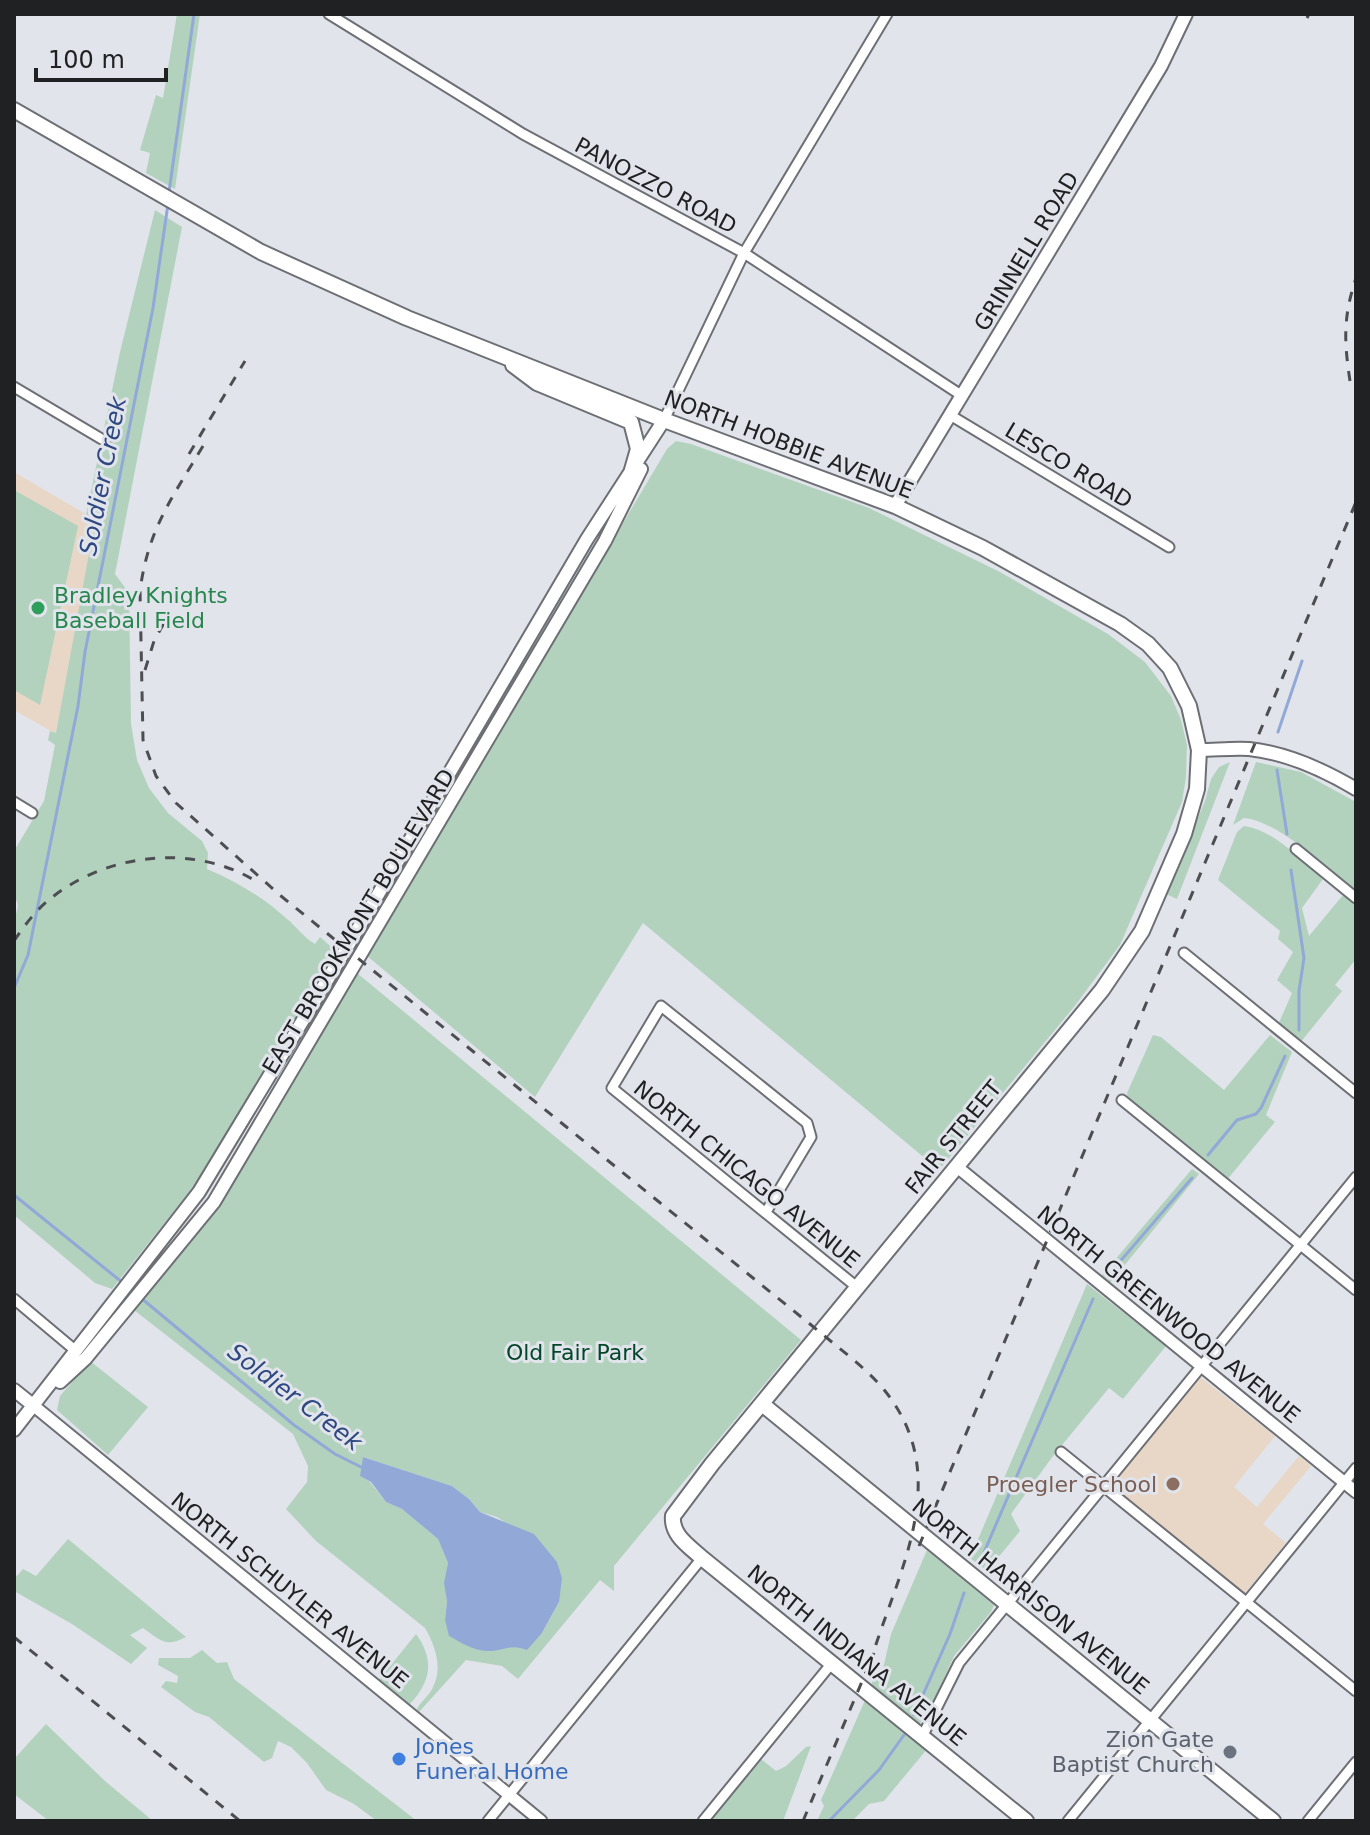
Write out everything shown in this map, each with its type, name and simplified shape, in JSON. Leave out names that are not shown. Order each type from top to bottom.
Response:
[{"type":"main road","name":"GRINNELL ROAD","points":[[895,506],[1161,66],[1186,14]]},
{"type":"main road","name":"NORTH HOBBIE AVENUE","points":[[14,110],[261,252],[407,318],[664,420],[895,506],[983,548],[1142,638],[1165,661],[1180,684],[1195,726],[1199,750]]},
{"type":"main road","points":[[503,356],[537,383],[631,422],[638,449],[632,470]]},
{"type":"main road","name":"EAST BROOKMONT BOULEVARD","points":[[34,1406],[86,1358],[125,1299],[133,1278],[199,1192],[580,551],[664,420]]},
{"type":"main road","name":"EAST BROOKMONT BOULEVARD","points":[[14,1430],[76,1351],[125,1299],[144,1287],[214,1202],[605,541],[664,420]]},
{"type":"main road","points":[[1199,750],[1251,749],[1287,757],[1356,789]]},
{"type":"main road","name":"FAIR STREET","points":[[673,1516],[678,1506],[1102,990],[1142,931],[1184,834],[1197,789],[1199,750]]},
{"type":"main road","name":"NORTH SCHUYLER AVENUE","points":[[14,1390],[34,1406]]},
{"type":"main road","name":"NORTH HARRISON AVENUE","points":[[762,1404],[1273,1821]]},
{"type":"main road","name":"NORTH INDIANA AVENUE","points":[[673,1516],[672,1526],[678,1535],[702,1558],[1026,1821]]},
{"type":"street","name":"PANOZZO ROAD","points":[[329,14],[523,134],[744,253],[961,395]]},
{"type":"street","name":"EAST BROOKMONT BOULEVARD","points":[[664,420],[744,253],[887,14]]},
{"type":"street","points":[[14,387],[105,441]]},
{"type":"street","name":"LESCO ROAD","points":[[950,415],[1169,547]]},
{"type":"street","points":[[14,802],[32,813]]},
{"type":"street","points":[[1296,849],[1356,898]]},
{"type":"street","points":[[1184,953],[1356,1093]]},
{"type":"street","name":"NORTH CHICAGO AVENUE","points":[[766,1212],[811,1137],[807,1123],[661,1006],[612,1088],[858,1288]]},
{"type":"street","points":[[1122,1100],[1356,1290]]},
{"type":"street","name":"NORTH GREENWOOD AVENUE","points":[[956,1166],[1356,1492]]},
{"type":"street","points":[[922,1737],[959,1663],[1356,1177]]},
{"type":"street","points":[[14,1299],[76,1351]]},
{"type":"street","name":"NORTH SCHUYLER AVENUE","points":[[34,1406],[541,1821]]},
{"type":"street","points":[[1061,1452],[1356,1691]]},
{"type":"street","points":[[1068,1821],[1356,1468]]},
{"type":"street","points":[[488,1821],[702,1558]]},
{"type":"street","points":[[703,1821],[832,1663]]},
{"type":"street","points":[[1308,1821],[1356,1762]]},
{"type":"shaded area","name":"Bradley Knights Baseball Field","points":[[14,472],[96,520],[56,734],[14,710]]},
{"type":"shaded area","name":"Proegler School","points":[[1199,1376],[1275,1436],[1234,1487],[1257,1507],[1299,1456],[1311,1466],[1263,1524],[1286,1543],[1245,1593],[1111,1485]]},
{"type":"green space","points":[[177,14],[200,14],[175,189],[146,173],[150,153],[140,150],[156,95],[163,98]]},
{"type":"green space","points":[[155,210],[182,227],[115,574],[129,593],[131,724],[137,760],[149,788],[168,813],[202,841],[208,853],[207,869],[259,897],[315,944],[320,937],[336,951],[211,1159],[189,1192],[112,1289],[95,1283],[14,1215],[14,923],[18,905],[14,894],[14,851],[44,801],[55,745],[48,740],[50,731],[56,733],[95,521],[86,515],[120,352]]},
{"type":"green space","points":[[676,441],[869,508],[1000,572],[1108,634],[1145,662],[1171,696],[1181,720],[1187,745],[1182,802],[1120,945],[1074,1007],[939,1170],[643,923],[535,1097],[366,955],[667,449]]},
{"type":"green space","name":"Bradley Knights Baseball Field","points":[[14,490],[78,526],[40,705],[14,690]]},
{"type":"green space","points":[[1230,762],[1177,899],[1166,894],[1205,801],[1211,779],[1219,767]]},
{"type":"green space","points":[[1256,762],[1301,772],[1356,802],[1356,890],[1303,847],[1272,828],[1244,818],[1233,825]]},
{"type":"green space","points":[[1244,826],[1266,833],[1323,879],[1302,908],[1309,936],[1343,895],[1356,905],[1356,959],[1335,985],[1342,991],[1300,1043],[1278,1025],[1292,993],[1277,980],[1293,952],[1278,939],[1280,931],[1218,880],[1237,832]]},
{"type":"green space","name":"Old Fair Park","points":[[357,973],[801,1340],[614,1566],[614,1591],[600,1580],[518,1679],[502,1666],[466,1660],[419,1712],[417,1709],[436,1680],[436,1657],[432,1642],[425,1628],[316,1541],[286,1509],[307,1482],[308,1466],[293,1434],[134,1310],[214,1209]],"holes":[[[363,1457],[452,1486],[480,1512],[497,1517],[545,1549],[557,1562],[559,1602],[542,1633],[506,1648],[445,1620],[448,1563],[438,1539],[402,1509],[386,1502],[361,1476]]]},
{"type":"green space","points":[[1153,1035],[1161,1037],[1224,1090],[1270,1035],[1292,1052],[1266,1115],[1275,1122],[1226,1181],[1128,1100],[1127,1093]]},
{"type":"green space","points":[[1192,1169],[1199,1174],[1110,1283],[1102,1275]]},
{"type":"green space","points":[[1087,1284],[1166,1346],[1123,1399],[1109,1388],[1053,1456],[1011,1514],[1020,1531],[987,1571],[970,1558]]},
{"type":"green space","points":[[90,1361],[148,1407],[108,1455],[57,1410],[60,1396]]},
{"type":"green space","points":[[68,1539],[186,1637],[168,1642],[143,1628],[130,1635],[147,1648],[131,1664],[72,1624],[14,1591],[14,1574],[17,1576],[23,1569],[36,1576]]},
{"type":"green space","points":[[927,1550],[994,1605],[954,1656],[927,1715],[920,1723],[871,1687],[873,1678],[882,1673],[891,1634]]},
{"type":"green space","points":[[416,1634],[426,1653],[428,1671],[422,1688],[409,1705],[378,1681]]},
{"type":"green space","points":[[202,1650],[217,1663],[227,1662],[234,1679],[417,1821],[377,1821],[354,1804],[326,1790],[307,1763],[291,1747],[278,1741],[272,1758],[264,1762],[209,1717],[195,1712],[161,1687],[166,1681],[177,1683],[178,1676],[158,1665],[159,1658],[190,1658]]},
{"type":"green space","points":[[866,1698],[928,1748],[884,1801],[869,1804],[852,1821],[817,1821],[824,1806],[821,1800]]},
{"type":"green space","points":[[46,1724],[105,1781],[153,1821],[49,1821],[14,1794],[14,1759]]},
{"type":"green space","points":[[811,1746],[783,1821],[710,1821],[761,1759],[776,1771]]},
{"type":"water","points":[[363,1457],[452,1486],[480,1512],[534,1534],[557,1562],[562,1578],[559,1602],[542,1633],[527,1650],[511,1647],[482,1651],[449,1636],[445,1620],[447,1601],[444,1583],[448,1563],[438,1539],[402,1509],[386,1502],[371,1482],[360,1476]]},
{"type":"waterway","name":"Soldier Creek","points":[[169,192],[194,14]]},
{"type":"waterway","name":"Soldier Creek","points":[[14,988],[28,955],[78,706],[85,652],[153,308],[168,204]]},
{"type":"waterway","points":[[1278,732],[1302,661]]},
{"type":"waterway","points":[[1277,770],[1287,834]]},
{"type":"waterway","points":[[1291,870],[1304,958],[1299,991],[1299,1030]]},
{"type":"waterway","points":[[1208,1155],[1237,1120],[1256,1114],[1261,1108],[1285,1056]]},
{"type":"waterway","points":[[1110,1273],[1192,1178]]},
{"type":"waterway","name":"Soldier Creek","points":[[14,1195],[123,1283]]},
{"type":"waterway","name":"Soldier Creek","points":[[141,1298],[294,1425],[335,1454],[363,1468]]},
{"type":"waterway","points":[[979,1564],[1093,1299]]},
{"type":"waterway","points":[[914,1715],[950,1634],[964,1593]]},
{"type":"waterway","points":[[829,1821],[879,1770],[904,1735]]},
{"type":"railway","points":[[1307,18],[1309,14]]},
{"type":"railway","points":[[1350,381],[1346,329],[1356,278]]},
{"type":"railway","points":[[189,454],[245,361]]},
{"type":"railway","points":[[203,446],[155,532],[140,591],[143,740],[156,776],[176,803],[281,896],[821,1333],[881,1386],[903,1419],[915,1453],[918,1487],[915,1522],[906,1556],[871,1660]]},
{"type":"railway","points":[[919,1546],[1356,502]]},
{"type":"railway","points":[[145,670],[154,641],[168,616]]},
{"type":"railway","points":[[14,941],[30,918],[50,899],[72,884],[122,863],[176,858],[203,861],[229,868],[254,880]]},
{"type":"railway","points":[[14,1637],[240,1821]]},
{"type":"railway","points":[[803,1821],[874,1653]]},
{"type":"place","name":"Bradley Knights Baseball Field","points":[[38,608]]},
{"type":"place","name":"Proegler School","points":[[1173,1484]]},
{"type":"place","name":"Zion Gate Baptist Church","points":[[1230,1752]]},
{"type":"place","name":"Jones Funeral Home","points":[[399,1759]]}]
